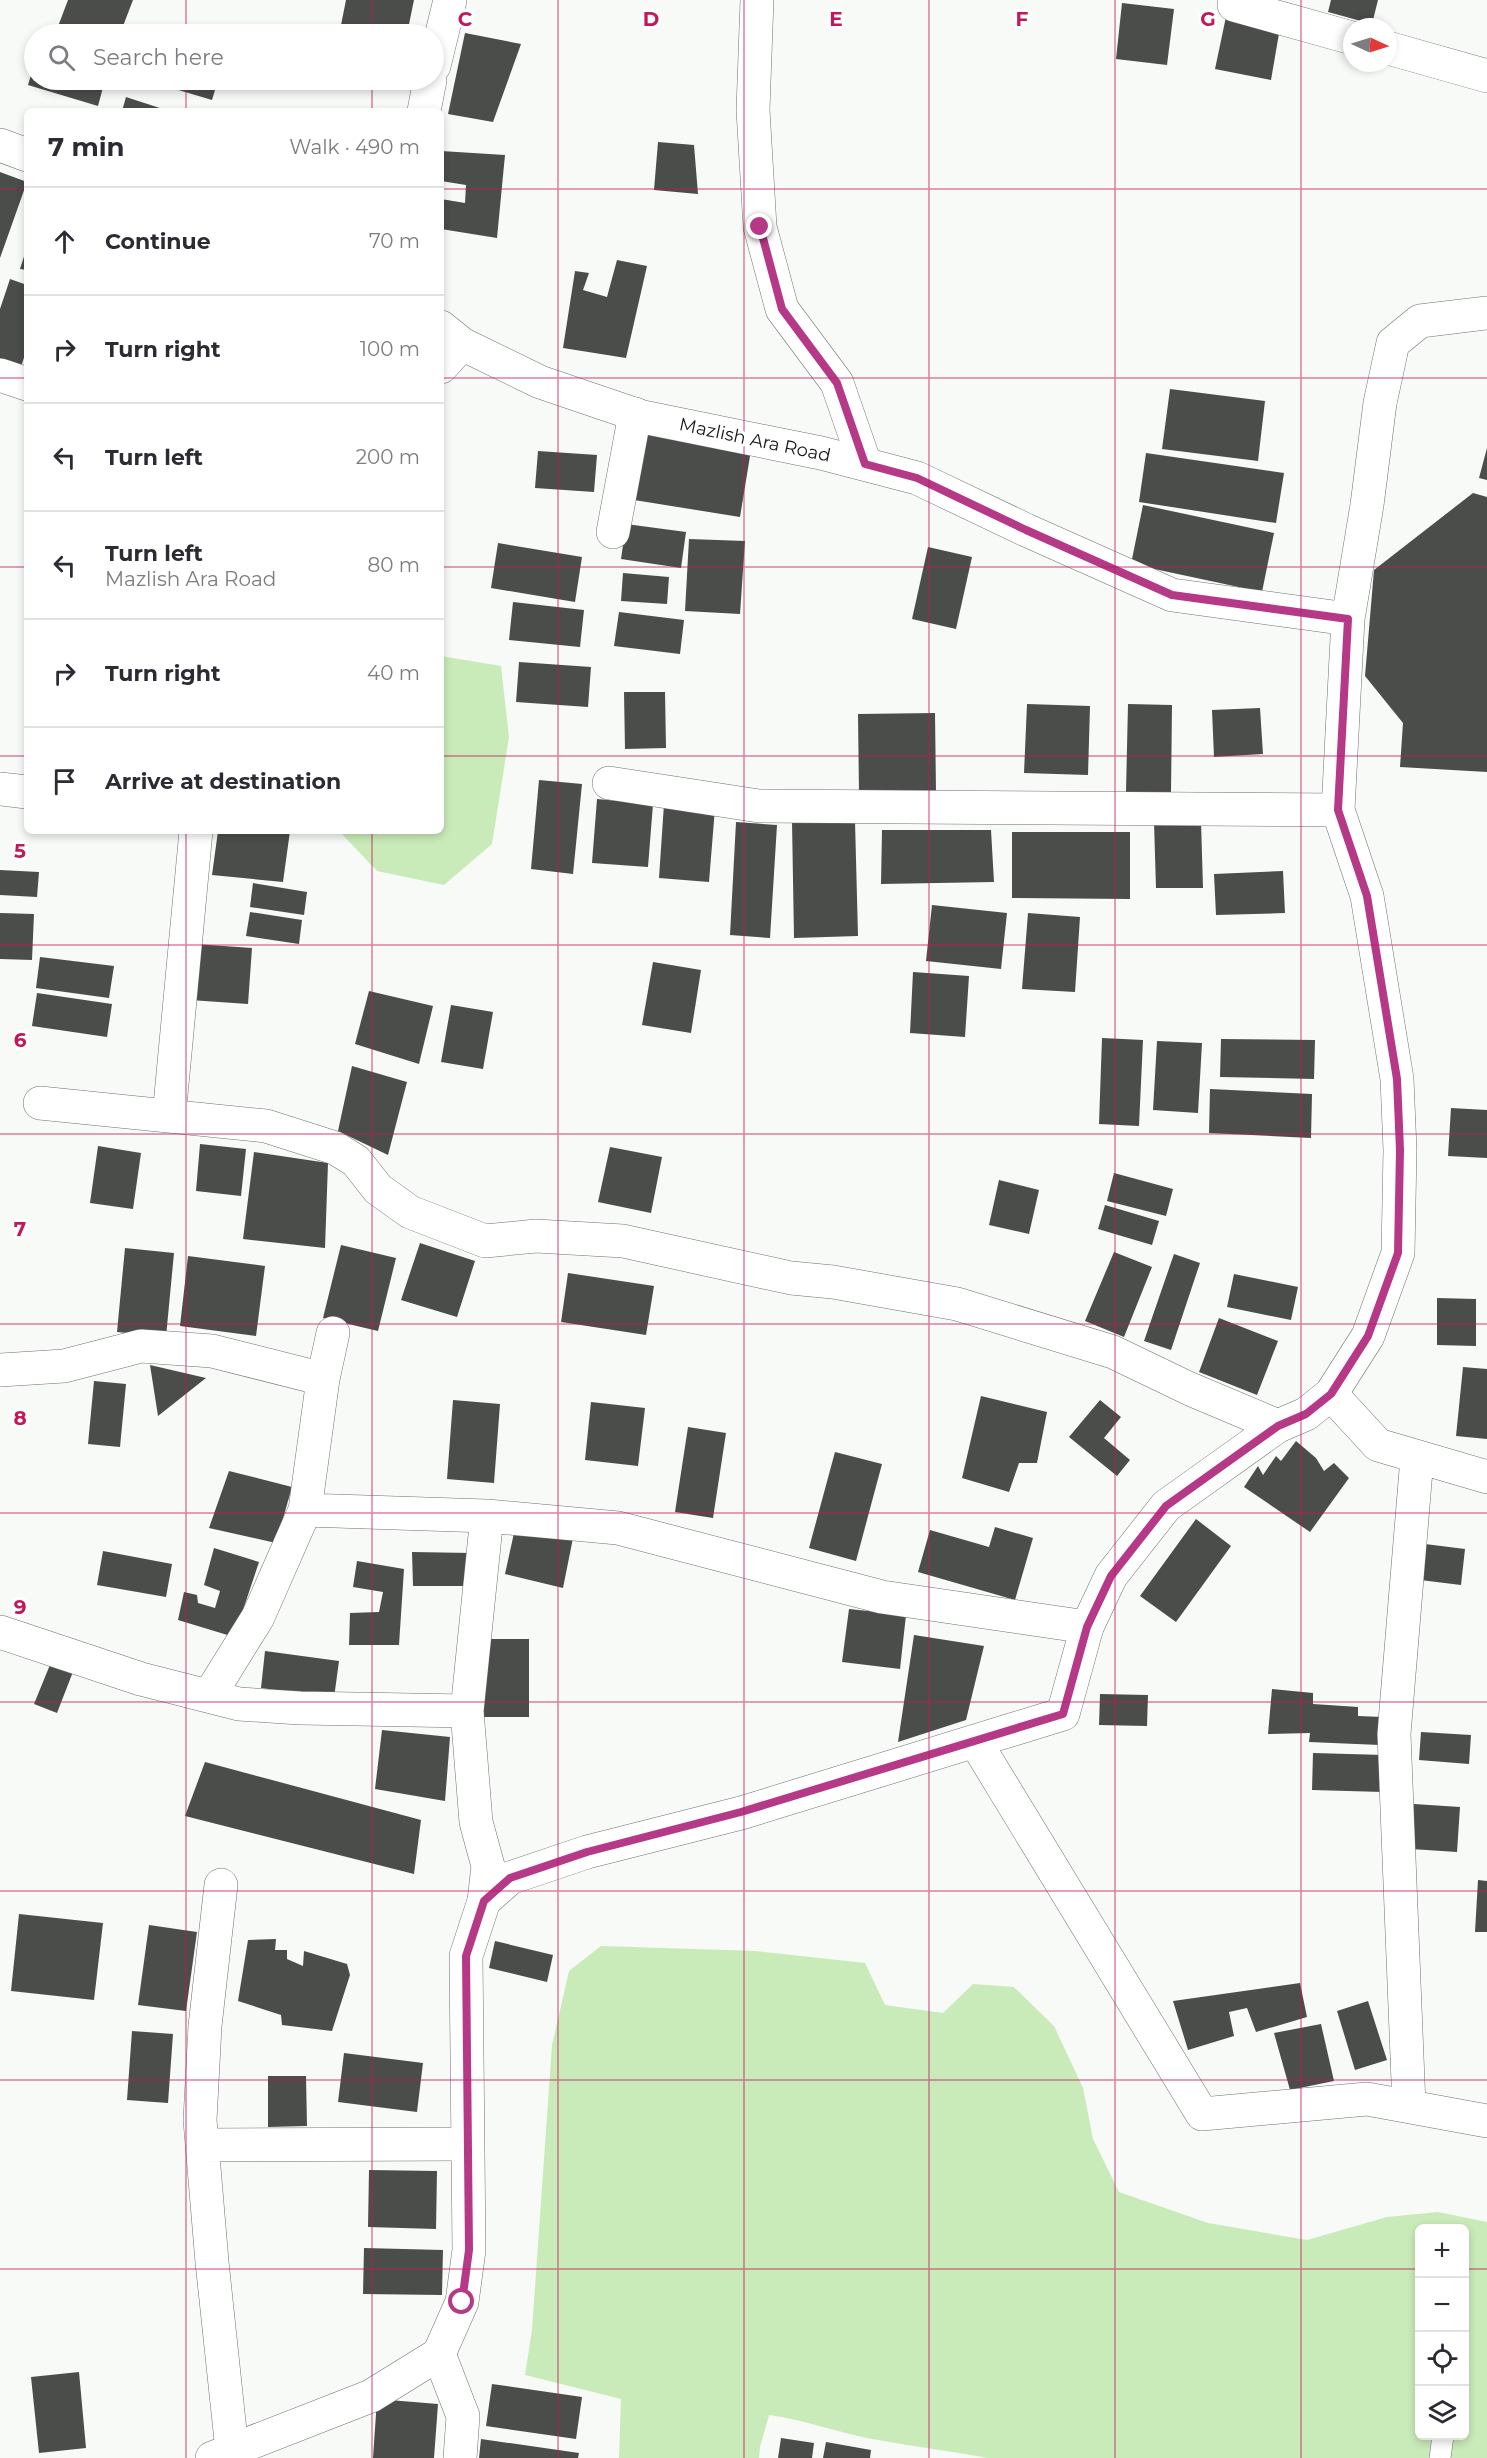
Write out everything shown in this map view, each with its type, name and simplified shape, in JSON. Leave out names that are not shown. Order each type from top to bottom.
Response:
[{"type":"street","points":[[444,25],[450,0]]},
{"type":"street","points":[[757,0],[753,110],[760,227],[782,309],[837,383],[865,464]]},
{"type":"street","points":[[1234,4],[1343,35]]},
{"type":"street","points":[[1397,51],[1487,76]]},
{"type":"street","points":[[425,108],[428,90]]},
{"type":"street","points":[[0,145],[24,154]]},
{"type":"street","points":[[484,1901],[510,1878],[587,1852],[741,1812],[1063,1714],[1087,1627],[1111,1576],[1166,1506],[1278,1426],[1306,1414],[1331,1394],[1368,1336],[1398,1253],[1400,1150],[1397,1079],[1367,896],[1338,810],[1348,619],[1367,506],[1380,404],[1393,343],[1419,321],[1487,313]]},
{"type":"street","name":"Mazlish Ara Road","points":[[448,346],[540,382],[635,414],[865,464],[917,478],[1026,530],[1172,595],[1348,619]]},
{"type":"street","points":[[0,375],[24,383]]},
{"type":"street","points":[[613,532],[635,414]]},
{"type":"street","points":[[609,783],[759,806],[1338,810]]},
{"type":"street","points":[[0,789],[24,792]]},
{"type":"street","points":[[169,1116],[196,834]]},
{"type":"street","points":[[40,1103],[266,1126],[335,1148],[356,1161],[378,1189],[410,1212],[485,1241],[536,1236],[623,1241],[791,1278],[833,1282],[957,1304],[1113,1353],[1278,1426]]},
{"type":"street","points":[[209,1696],[258,1617],[305,1510],[323,1379],[333,1333]]},
{"type":"street","points":[[0,1370],[64,1366],[141,1346],[212,1351],[323,1379]]},
{"type":"street","points":[[1331,1394],[1378,1445],[1487,1478]]},
{"type":"street","points":[[1409,2106],[1394,1734],[1417,1458]]},
{"type":"street","points":[[305,1510],[487,1516],[618,1528],[882,1597],[1087,1627]]},
{"type":"street","points":[[221,1885],[205,2026],[200,2120],[222,2454],[371,2396],[439,2354],[462,2302],[469,2250],[466,1956],[484,1901],[488,1866],[476,1822],[467,1711],[487,1516]]},
{"type":"street","points":[[0,1632],[141,1679],[239,1704],[467,1711]]},
{"type":"street","points":[[975,1741],[1202,2114],[1367,2099],[1487,2121]]},
{"type":"street","points":[[202,2145],[467,2144]]},
{"type":"street","points":[[439,2354],[463,2416],[460,2458]]},
{"type":"lane","points":[[1440,2458],[1442,2440]]},
{"type":"green space","points":[[444,656],[501,666],[509,737],[492,844],[444,885],[377,871],[342,834],[444,834]]},
{"type":"green space","points":[[601,1946],[756,1951],[865,1963],[885,2005],[943,2013],[973,1984],[1014,1987],[1054,2026],[1083,2088],[1093,2139],[1119,2192],[1208,2223],[1307,2240],[1387,2217],[1438,2212],[1487,2222],[1487,2458],[988,2458],[864,2437],[769,2415],[759,2458],[619,2458],[621,2399],[525,2375],[532,2330],[552,2045],[569,1971]]},
{"type":"building","points":[[68,0],[133,0],[124,24],[59,24]]},
{"type":"building","points":[[346,0],[414,0],[409,24],[341,24]]},
{"type":"building","points":[[1331,0],[1378,0],[1374,18],[1350,18],[1328,12]]},
{"type":"building","points":[[1122,3],[1174,9],[1167,65],[1116,59]]},
{"type":"building","points":[[1227,12],[1281,22],[1271,80],[1215,69]]},
{"type":"building","points":[[465,33],[521,44],[493,122],[448,114]]},
{"type":"building","points":[[45,90],[102,90],[98,106]]},
{"type":"building","points":[[178,90],[215,90],[212,100]]},
{"type":"building","points":[[126,97],[160,108],[123,108]]},
{"type":"building","points":[[658,142],[694,145],[698,194],[654,190]]},
{"type":"building","points":[[444,151],[505,155],[497,238],[444,229],[444,200],[465,203],[466,185],[444,181]]},
{"type":"building","points":[[0,172],[24,181],[24,190],[0,258]]},
{"type":"building","points":[[24,256],[24,270],[20,269]]},
{"type":"building","points":[[617,260],[647,266],[626,358],[563,348],[575,271],[589,273],[583,290],[607,297]]},
{"type":"building","points":[[10,279],[24,284],[24,358],[21,367],[0,360],[0,309]]},
{"type":"building","points":[[1170,389],[1265,401],[1258,461],[1162,449]]},
{"type":"building","points":[[645,433],[751,450],[740,517],[634,500]]},
{"type":"building","points":[[1487,448],[1487,480],[1479,478]]},
{"type":"building","points":[[538,451],[597,455],[594,492],[535,488]]},
{"type":"building","points":[[1146,453],[1284,473],[1276,523],[1139,502]]},
{"type":"building","points":[[1473,493],[1487,497],[1487,772],[1400,767],[1403,723],[1365,676],[1374,570]]},
{"type":"building","points":[[1143,505],[1274,533],[1262,592],[1131,564]]},
{"type":"building","points":[[626,524],[686,532],[681,568],[621,559]]},
{"type":"building","points":[[689,539],[745,541],[740,614],[685,611]]},
{"type":"building","points":[[498,543],[582,557],[575,602],[491,588]]},
{"type":"building","points":[[928,547],[972,557],[956,629],[912,619]]},
{"type":"building","points":[[623,573],[669,577],[667,604],[621,601]]},
{"type":"building","points":[[513,602],[584,610],[580,647],[509,640]]},
{"type":"building","points":[[619,612],[684,620],[680,654],[614,646]]},
{"type":"building","points":[[519,662],[591,667],[588,707],[516,702]]},
{"type":"building","points":[[624,692],[665,692],[666,748],[625,749]]},
{"type":"building","points":[[1027,704],[1090,706],[1088,775],[1024,773]]},
{"type":"building","points":[[1128,704],[1172,705],[1171,793],[1126,792]]},
{"type":"building","points":[[1260,708],[1263,754],[1214,757],[1212,710]]},
{"type":"building","points":[[935,713],[936,792],[859,793],[858,714]]},
{"type":"building","points":[[539,780],[582,784],[573,874],[531,869]]},
{"type":"building","points":[[597,799],[653,804],[648,867],[592,863]]},
{"type":"building","points":[[664,804],[715,808],[709,882],[659,878]]},
{"type":"building","points":[[792,821],[855,821],[858,936],[794,938]]},
{"type":"building","points":[[1201,821],[1203,888],[1156,888],[1154,822]]},
{"type":"building","points":[[736,822],[777,825],[770,938],[730,935]]},
{"type":"building","points":[[882,830],[991,830],[994,882],[881,884]]},
{"type":"building","points":[[1012,832],[1130,832],[1130,899],[1012,898]]},
{"type":"building","points":[[218,834],[290,834],[283,882],[212,875]]},
{"type":"building","points":[[0,870],[39,872],[37,897],[0,895]]},
{"type":"building","points":[[1283,871],[1285,913],[1216,915],[1214,874]]},
{"type":"building","points":[[253,883],[307,892],[304,915],[250,907]]},
{"type":"building","points":[[932,905],[1007,913],[1001,969],[926,961]]},
{"type":"building","points":[[250,912],[302,920],[299,944],[246,936]]},
{"type":"building","points":[[0,913],[34,914],[32,960],[0,959]]},
{"type":"building","points":[[1028,913],[1080,917],[1075,992],[1022,989]]},
{"type":"building","points":[[195,944],[252,948],[248,1004],[190,1000]]},
{"type":"building","points":[[40,957],[114,966],[109,998],[36,988]]},
{"type":"building","points":[[653,962],[701,970],[691,1033],[642,1025]]},
{"type":"building","points":[[913,972],[969,976],[965,1037],[910,1033]]},
{"type":"building","points":[[369,991],[433,1006],[419,1064],[355,1044]]},
{"type":"building","points":[[37,993],[112,1004],[107,1037],[32,1026]]},
{"type":"building","points":[[451,1005],[493,1012],[483,1069],[441,1062]]},
{"type":"building","points":[[1102,1038],[1143,1040],[1139,1126],[1099,1124]]},
{"type":"building","points":[[1221,1039],[1315,1040],[1314,1079],[1220,1077]]},
{"type":"building","points":[[1157,1041],[1202,1043],[1198,1113],[1153,1110]]},
{"type":"building","points":[[352,1066],[407,1082],[388,1155],[338,1131]]},
{"type":"building","points":[[1210,1089],[1312,1094],[1311,1138],[1209,1133]]},
{"type":"building","points":[[1451,1108],[1487,1110],[1487,1158],[1448,1156]]},
{"type":"building","points":[[200,1144],[246,1149],[241,1196],[196,1191]]},
{"type":"building","points":[[98,1146],[141,1153],[133,1209],[90,1203]]},
{"type":"building","points":[[610,1147],[662,1157],[651,1213],[598,1202]]},
{"type":"building","points":[[254,1152],[328,1163],[325,1248],[243,1239]]},
{"type":"building","points":[[1114,1173],[1173,1189],[1166,1216],[1107,1201]]},
{"type":"building","points":[[999,1180],[1039,1190],[1029,1234],[989,1225]]},
{"type":"building","points":[[1105,1205],[1159,1221],[1152,1245],[1098,1229]]},
{"type":"building","points":[[420,1243],[475,1261],[457,1317],[401,1300]]},
{"type":"building","points":[[341,1245],[396,1258],[378,1331],[323,1318]]},
{"type":"building","points":[[125,1248],[174,1253],[166,1337],[117,1332]]},
{"type":"building","points":[[1114,1252],[1152,1267],[1124,1337],[1085,1321]]},
{"type":"building","points":[[1174,1254],[1200,1263],[1171,1350],[1144,1341]]},
{"type":"building","points":[[188,1256],[265,1266],[256,1336],[180,1326]]},
{"type":"building","points":[[568,1273],[654,1286],[646,1335],[561,1322]]},
{"type":"building","points":[[1234,1274],[1298,1287],[1291,1320],[1227,1307]]},
{"type":"building","points":[[1437,1298],[1476,1299],[1476,1346],[1437,1345]]},
{"type":"building","points":[[1219,1318],[1278,1341],[1257,1395],[1199,1372]]},
{"type":"building","points":[[150,1365],[206,1378],[158,1416]]},
{"type":"building","points":[[1463,1367],[1487,1369],[1487,1439],[1456,1436]]},
{"type":"building","points":[[94,1381],[126,1384],[120,1447],[88,1444]]},
{"type":"building","points":[[981,1396],[1047,1412],[1037,1463],[1019,1463],[1009,1492],[962,1478]]},
{"type":"building","points":[[453,1400],[500,1404],[494,1483],[447,1479]]},
{"type":"building","points":[[1100,1400],[1121,1417],[1104,1438],[1130,1460],[1117,1476],[1069,1437]]},
{"type":"building","points":[[591,1402],[645,1408],[638,1466],[585,1460]]},
{"type":"building","points":[[688,1427],[726,1433],[713,1518],[675,1512]]},
{"type":"building","points":[[1296,1441],[1316,1458],[1324,1471],[1334,1463],[1349,1478],[1310,1532],[1244,1487],[1258,1466],[1263,1475],[1276,1456],[1281,1461]]},
{"type":"building","points":[[835,1452],[882,1464],[856,1561],[809,1548]]},
{"type":"building","points":[[229,1471],[292,1487],[276,1543],[209,1528]]},
{"type":"building","points":[[1196,1519],[1231,1546],[1176,1622],[1140,1596]]},
{"type":"building","points":[[995,1527],[1033,1538],[1015,1600],[918,1572],[930,1530],[989,1547]]},
{"type":"building","points":[[514,1533],[573,1538],[563,1588],[505,1574]]},
{"type":"building","points":[[1417,1543],[1465,1549],[1461,1585],[1412,1579]]},
{"type":"building","points":[[214,1548],[259,1562],[234,1637],[178,1620],[184,1592],[197,1595],[198,1603],[215,1608],[220,1591],[204,1585]]},
{"type":"building","points":[[103,1551],[172,1564],[166,1597],[97,1585]]},
{"type":"building","points":[[412,1552],[472,1553],[467,1586],[413,1586]]},
{"type":"building","points":[[357,1561],[404,1569],[399,1645],[349,1645],[350,1613],[379,1612],[383,1592],[353,1587]]},
{"type":"building","points":[[849,1609],[906,1615],[900,1669],[842,1662]]},
{"type":"building","points":[[914,1635],[984,1646],[966,1720],[898,1742]]},
{"type":"building","points":[[483,1639],[529,1639],[529,1717],[483,1717]]},
{"type":"building","points":[[265,1651],[339,1661],[334,1698],[261,1688]]},
{"type":"building","points":[[54,1655],[76,1664],[57,1713],[34,1704]]},
{"type":"building","points":[[1272,1689],[1313,1693],[1313,1704],[1358,1707],[1358,1716],[1382,1717],[1380,1745],[1309,1742],[1310,1733],[1268,1734]]},
{"type":"building","points":[[1100,1694],[1148,1695],[1147,1726],[1099,1725]]},
{"type":"building","points":[[382,1730],[450,1737],[445,1801],[375,1789]]},
{"type":"building","points":[[1421,1732],[1471,1735],[1469,1764],[1419,1760]]},
{"type":"building","points":[[1313,1753],[1384,1755],[1383,1792],[1312,1790]]},
{"type":"building","points":[[205,1762],[421,1820],[414,1874],[185,1816]]},
{"type":"building","points":[[1414,1804],[1460,1807],[1457,1852],[1411,1849]]},
{"type":"building","points":[[1478,1880],[1487,1881],[1487,1932],[1475,1932]]},
{"type":"building","points":[[19,1914],[103,1923],[94,2000],[11,1991]]},
{"type":"building","points":[[149,1925],[197,1932],[186,2011],[138,2005]]},
{"type":"building","points":[[276,1939],[275,1950],[287,1950],[287,1959],[303,1966],[304,1951],[347,1964],[350,1975],[332,2031],[282,2025],[281,2015],[238,2001],[248,1940]]},
{"type":"building","points":[[495,1941],[553,1955],[547,1982],[489,1968]]},
{"type":"building","points":[[1300,1983],[1307,2017],[1256,2032],[1247,2008],[1229,2012],[1234,2036],[1188,2050],[1173,2001]]},
{"type":"building","points":[[1368,2001],[1387,2060],[1355,2070],[1337,2011]]},
{"type":"building","points":[[1321,2024],[1334,2081],[1290,2090],[1274,2033]]},
{"type":"building","points":[[132,2031],[173,2034],[168,2103],[127,2100]]},
{"type":"building","points":[[344,2053],[423,2063],[417,2112],[338,2102]]},
{"type":"building","points":[[268,2076],[306,2076],[307,2126],[268,2127]]},
{"type":"building","points":[[369,2170],[437,2171],[436,2229],[368,2227]]},
{"type":"building","points":[[364,2248],[443,2250],[442,2295],[363,2294]]},
{"type":"building","points":[[79,2372],[86,2448],[39,2453],[31,2377]]},
{"type":"building","points":[[492,2384],[582,2397],[576,2439],[486,2426]]},
{"type":"building","points":[[377,2399],[438,2404],[434,2458],[373,2458]]},
{"type":"building","points":[[781,2438],[814,2443],[812,2458],[778,2458]]},
{"type":"building","points":[[481,2439],[579,2453],[578,2458],[479,2458]]},
{"type":"building","points":[[826,2442],[871,2450],[870,2458],[823,2458]]},
{"type":"route","points":[[462,2302],[469,2250],[466,1956],[484,1901],[510,1878],[587,1852],[741,1812],[1063,1714],[1087,1627],[1111,1576],[1166,1506],[1278,1426],[1306,1414],[1331,1394],[1368,1336],[1398,1253],[1400,1150],[1397,1079],[1367,896],[1338,810],[1348,619],[1172,595],[1026,530],[917,478],[865,464],[837,383],[782,309],[760,227]]}]
